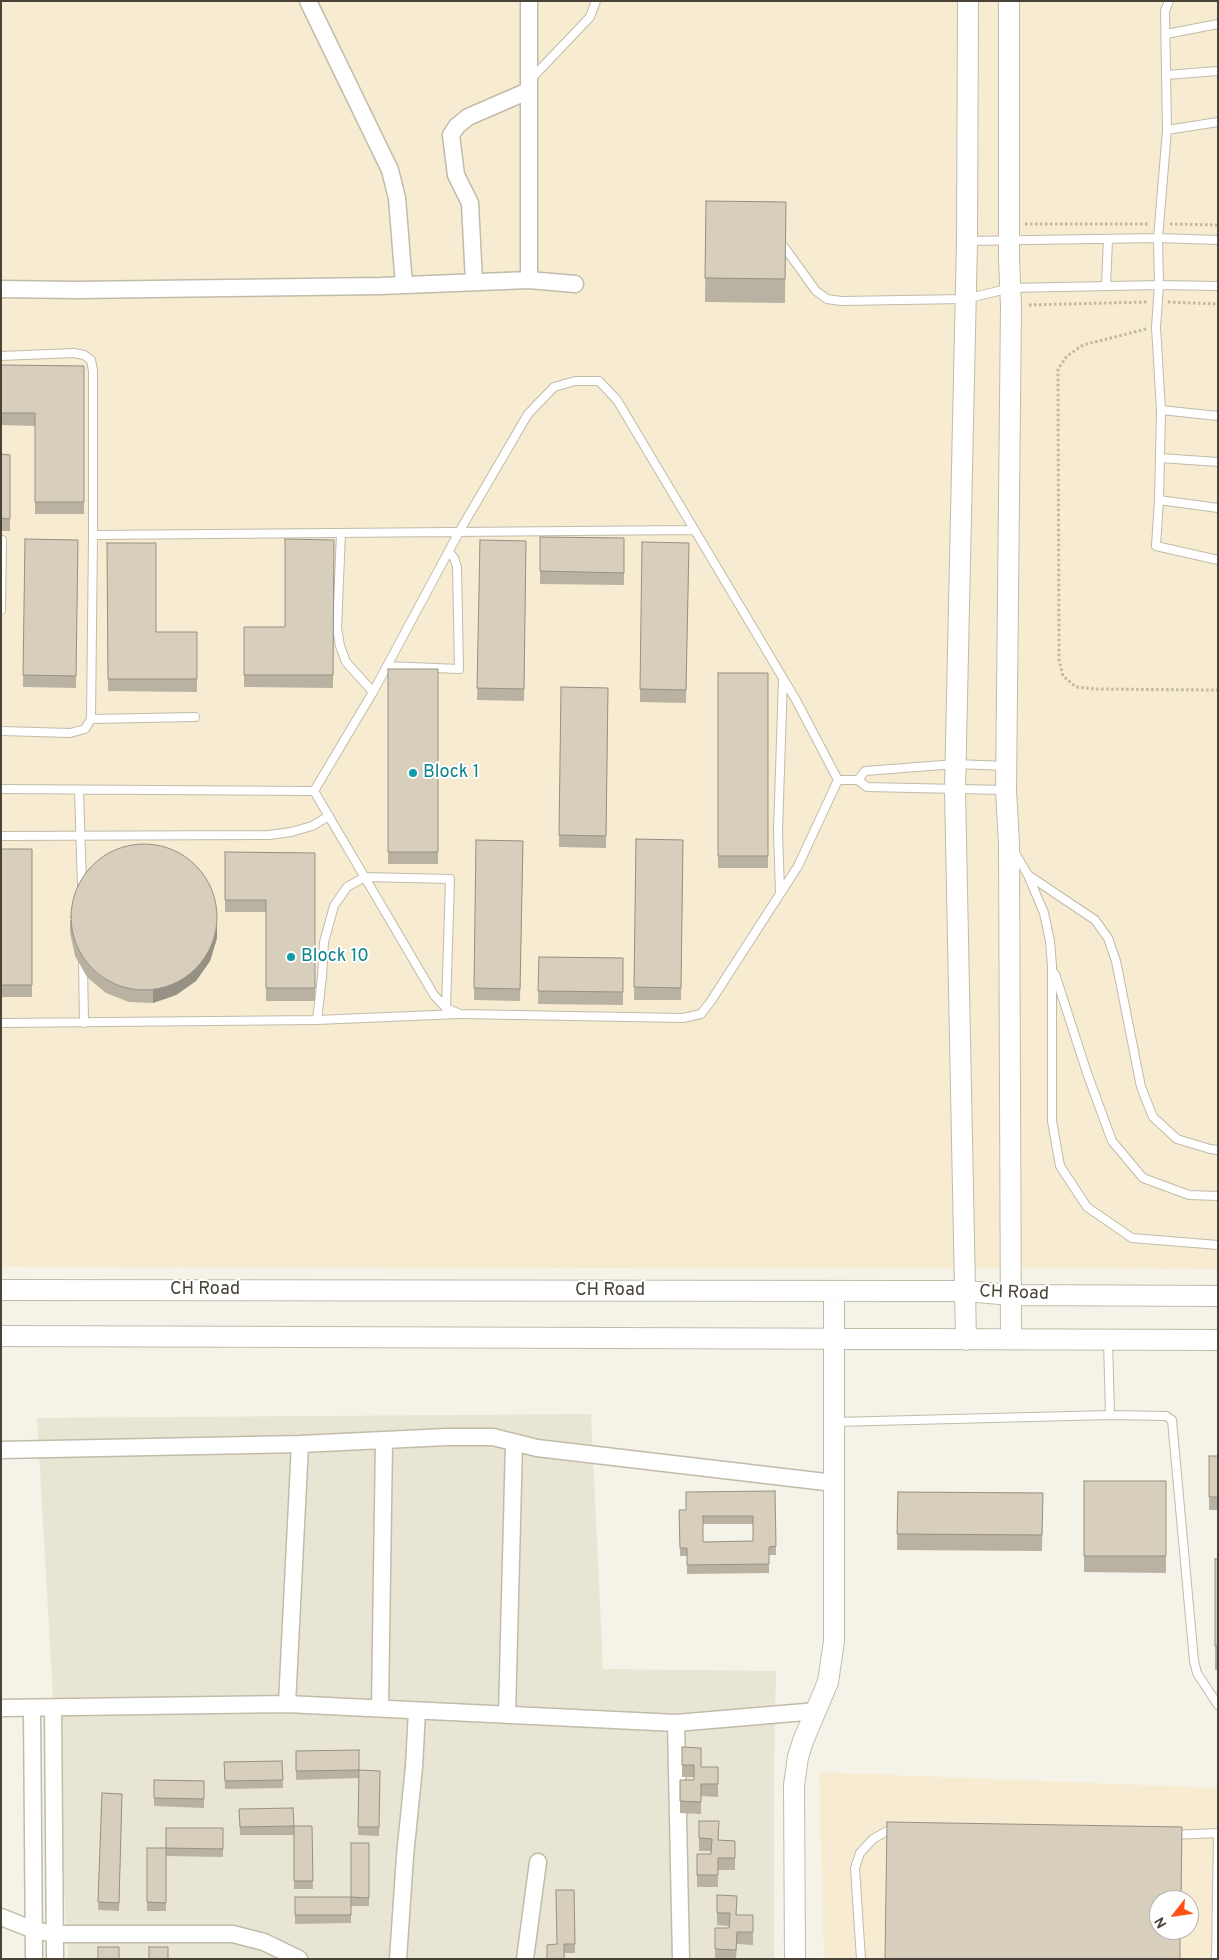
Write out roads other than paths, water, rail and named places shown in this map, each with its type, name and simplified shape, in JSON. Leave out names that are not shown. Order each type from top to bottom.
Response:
[{"type":"street","points":[[308,1],[390,170],[397,198],[404,285]]},
{"type":"street","points":[[529,1],[529,280]]},
{"type":"street","points":[[966,1340],[956,764],[967,241],[968,1]]},
{"type":"street","points":[[1009,1],[1009,233],[1011,297],[1006,790],[1009,844],[1011,1338]]},
{"type":"street","points":[[474,282],[470,203],[456,175],[451,135],[457,126],[468,117],[528,86]]},
{"type":"street","points":[[1,288],[78,290],[404,285],[529,280],[575,284]]},
{"type":"street","name":"CH Road","points":[[1,1290],[966,1291],[1011,1295],[1218,1296]]},
{"type":"street","points":[[795,1959],[794,1786],[798,1757],[803,1741],[828,1682],[834,1642],[834,1292]]},
{"type":"street","points":[[1,1336],[1218,1340]]},
{"type":"street","points":[[1,1450],[300,1444],[472,1436],[493,1437],[537,1448],[834,1483]]},
{"type":"street","points":[[380,1708],[384,1440]]},
{"type":"street","points":[[507,1715],[514,1442]]},
{"type":"street","points":[[287,1704],[300,1444]]},
{"type":"street","points":[[1,1708],[287,1704],[676,1724],[817,1711]]},
{"type":"street","points":[[32,1708],[34,1959]]},
{"type":"street","points":[[53,1708],[56,1959]]},
{"type":"street","points":[[398,1959],[404,1856],[414,1767],[416,1711]]},
{"type":"street","points":[[676,1724],[681,1959]]},
{"type":"street","points":[[525,1959],[538,1862]]},
{"type":"street","points":[[1,1917],[34,1930],[55,1934],[233,1934],[264,1942],[299,1959]]},
{"type":"lane","points":[[528,86],[590,17],[596,1]]},
{"type":"lane","points":[[1169,1],[1165,11],[1167,130],[1158,238],[1159,285],[1156,327],[1161,410],[1160,500],[1156,546],[1218,560]]},
{"type":"lane","points":[[1166,34],[1218,24]]},
{"type":"lane","points":[[1166,75],[1218,71]]},
{"type":"lane","points":[[1167,130],[1218,122]]},
{"type":"lane","points":[[967,241],[1009,233],[1108,239],[1218,240]]},
{"type":"lane","points":[[1106,286],[1108,239]]},
{"type":"lane","points":[[785,248],[816,291],[827,299],[841,302],[1011,297],[1106,286],[1218,286]]},
{"type":"lane","points":[[1,356],[74,353],[84,355],[91,360],[93,371],[91,719],[85,728],[70,733],[1,731]]},
{"type":"lane","points":[[314,791],[373,692],[459,532],[528,414],[554,387],[575,381],[599,381],[616,400],[783,679],[838,780]]},
{"type":"lane","points":[[1161,410],[1218,416]]},
{"type":"lane","points":[[1160,458],[1218,462]]},
{"type":"lane","points":[[1160,500],[1218,508]]},
{"type":"lane","points":[[93,535],[693,530]]},
{"type":"lane","points":[[342,533],[337,628],[340,646],[346,662],[373,692]]},
{"type":"lane","points":[[1,610],[2,540]]},
{"type":"lane","points":[[387,666],[459,669],[457,567],[454,558],[448,552]]},
{"type":"lane","points":[[780,893],[778,831],[783,679]]},
{"type":"lane","points":[[91,719],[195,716]]},
{"type":"lane","points":[[858,780],[865,771],[956,764],[1006,766]]},
{"type":"lane","points":[[838,780],[858,780],[867,787],[1006,790]]},
{"type":"lane","points":[[1,1023],[317,1020],[460,1014],[683,1018],[701,1014],[798,866],[838,780]]},
{"type":"lane","points":[[1,789],[314,791]]},
{"type":"lane","points":[[79,790],[82,895]]},
{"type":"lane","points":[[314,791],[434,995],[446,1008],[460,1014]]},
{"type":"lane","points":[[1,836],[269,835],[291,832],[312,826],[328,816]]},
{"type":"lane","points":[[1009,844],[1028,874],[1044,913],[1050,941],[1052,966],[1052,1121],[1060,1166],[1087,1206],[1132,1238],[1197,1245],[1218,1245]]},
{"type":"lane","points":[[1028,874],[1095,920],[1108,938],[1116,962],[1142,1087],[1153,1117],[1177,1139],[1218,1150]]},
{"type":"lane","points":[[317,1020],[324,942],[334,906],[348,887],[364,877],[450,879],[446,1008]]},
{"type":"lane","points":[[83,954],[84,1023]]},
{"type":"lane","points":[[1052,966],[1087,1073],[1112,1141],[1143,1178],[1189,1195],[1218,1196]]},
{"type":"lane","points":[[1108,1339],[1110,1415]]},
{"type":"lane","points":[[834,1422],[1110,1415],[1166,1416],[1172,1420],[1194,1662],[1197,1673],[1218,1705]]},
{"type":"lane","points":[[861,1959],[855,1868],[860,1853],[873,1839],[887,1831],[906,1831]]},
{"type":"lane","points":[[1162,1835],[1218,1833],[1216,1959]]},
{"type":"place","name":"Block 1","points":[[413,773]]},
{"type":"place","name":"Block 10","points":[[291,957]]}]
